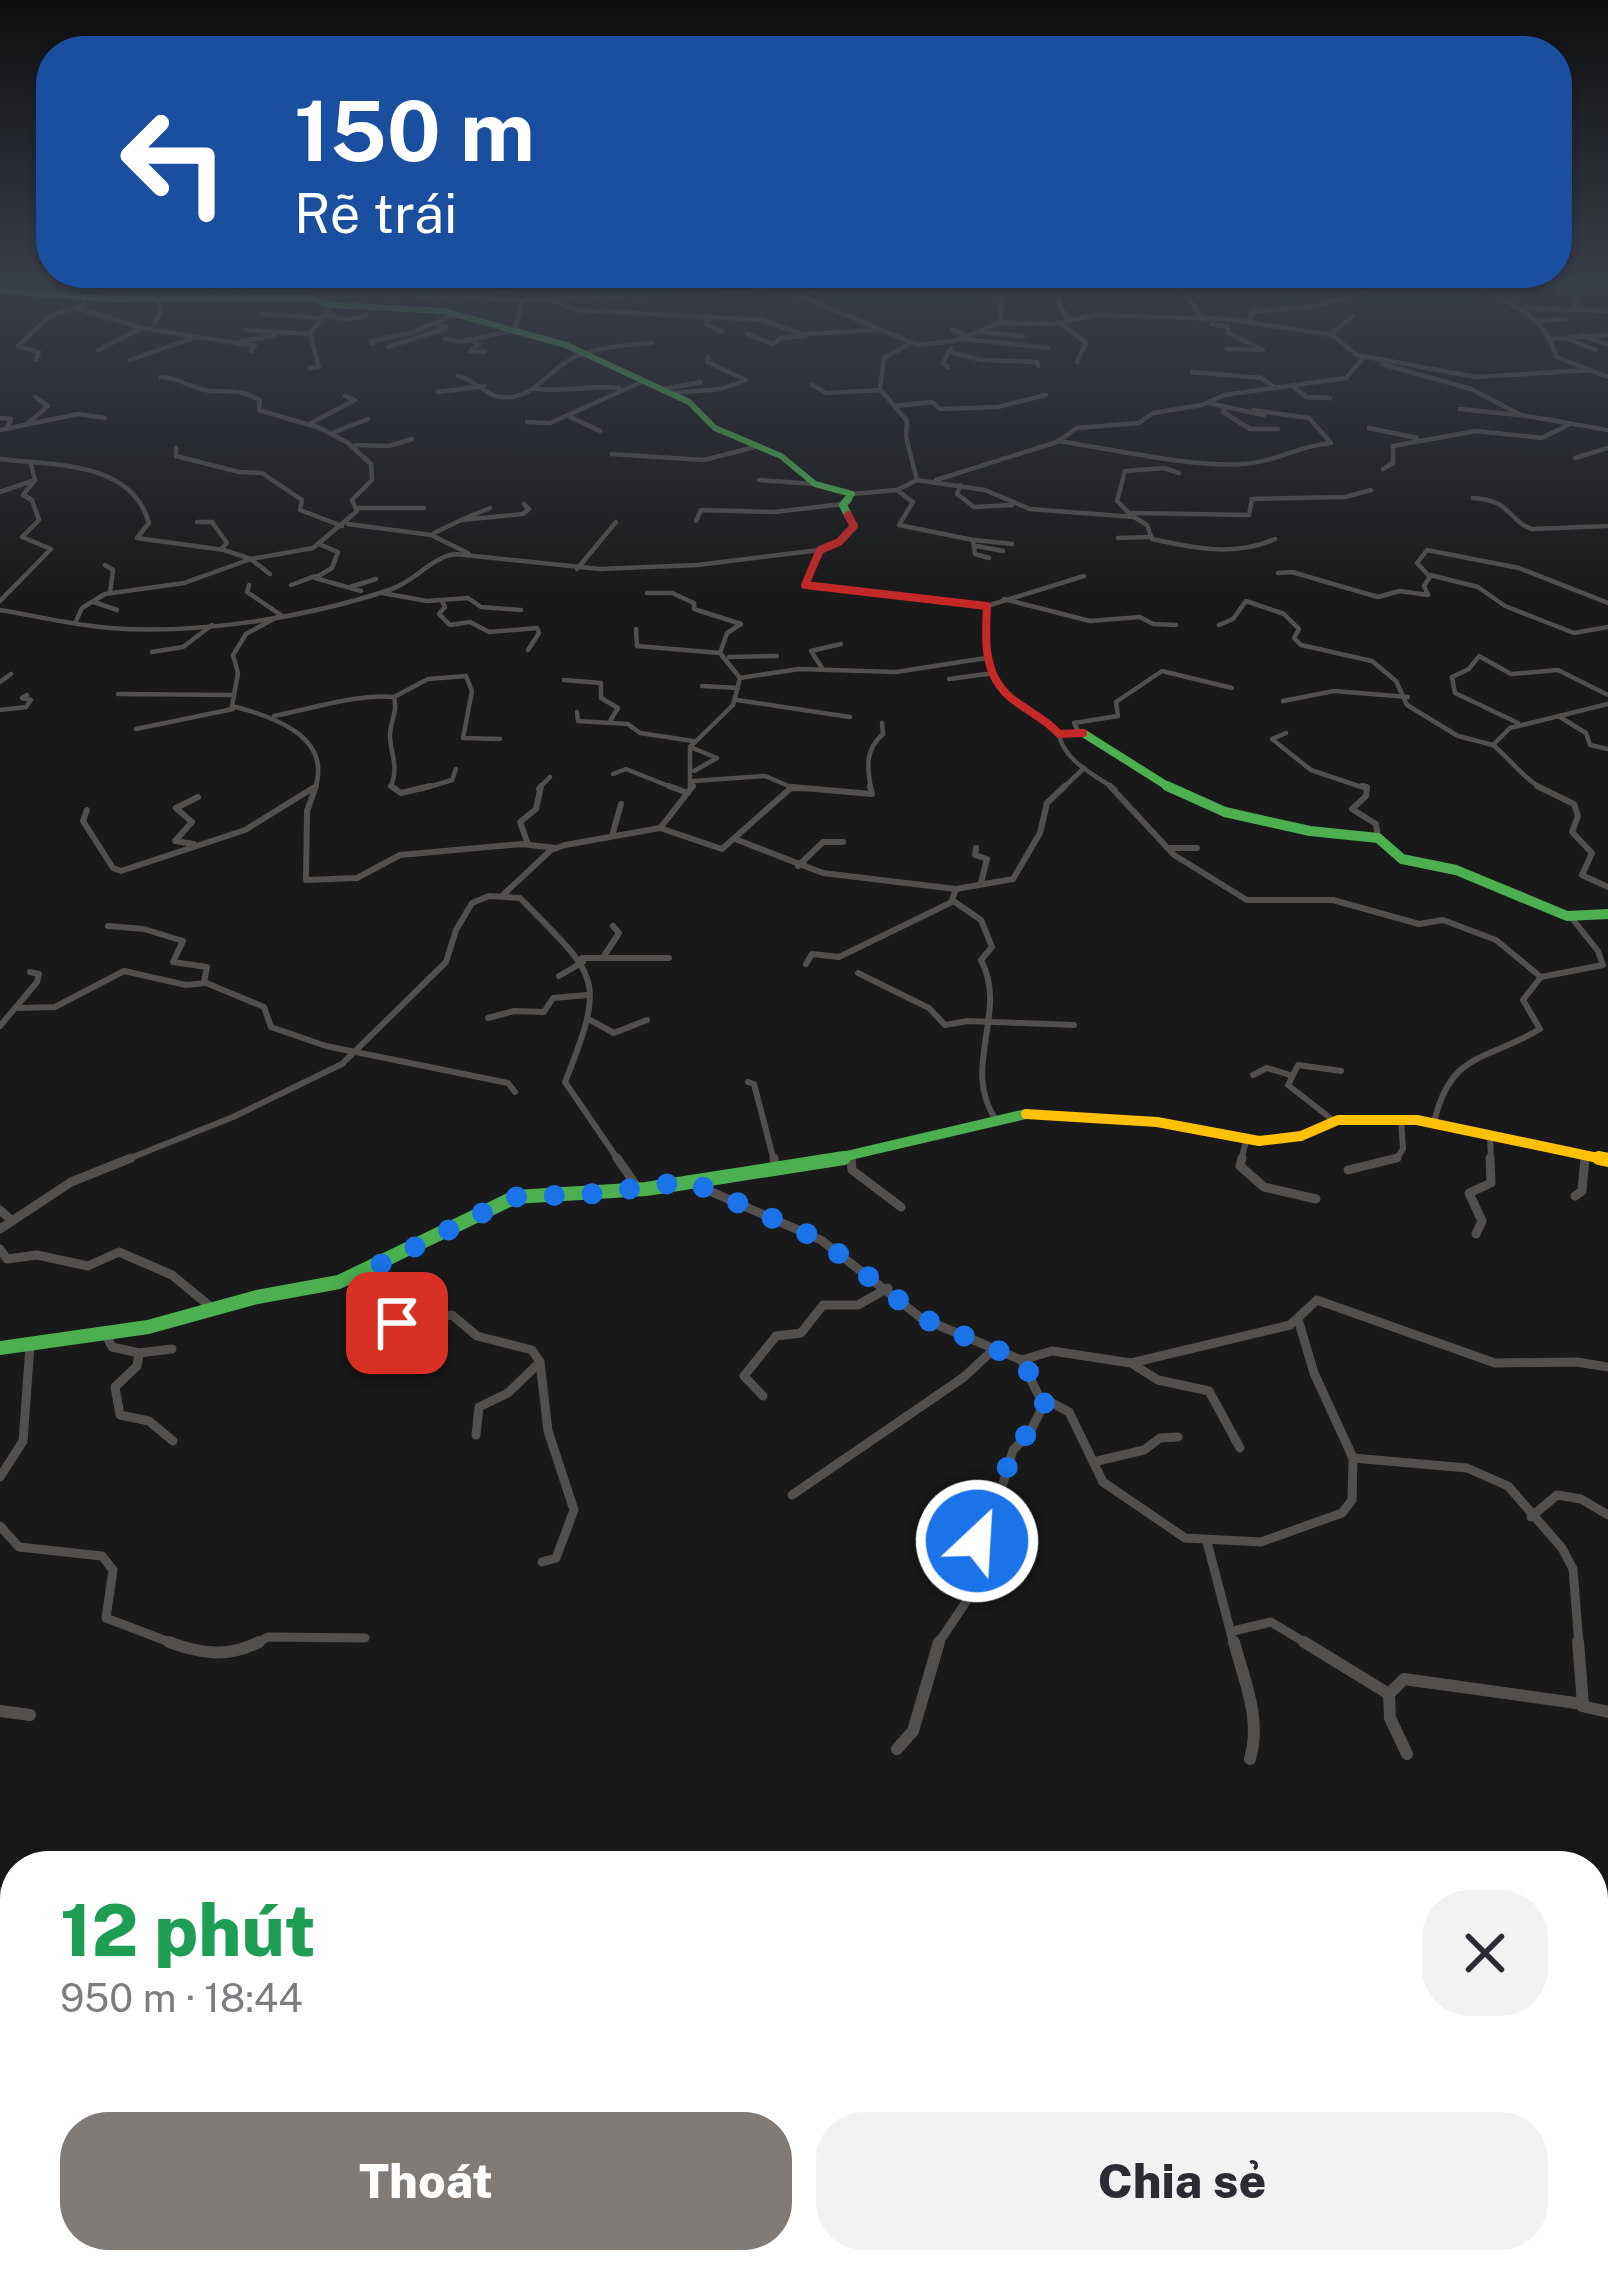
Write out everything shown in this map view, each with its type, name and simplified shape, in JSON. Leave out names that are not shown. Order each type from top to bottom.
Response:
[{"type":"street","points":[[193,385],[208,391],[238,388],[260,401],[259,410],[293,416],[353,446],[374,472],[370,483],[352,500],[358,508]]},
{"type":"street","points":[[438,392],[486,386],[500,397],[536,388],[566,392],[577,385]]},
{"type":"street","points":[[588,385],[621,389]]},
{"type":"street","points":[[527,422],[547,423],[567,416],[632,385]]},
{"type":"street","points":[[657,385],[715,428],[785,458],[815,484],[847,499]]},
{"type":"street","points":[[668,390],[689,385]]},
{"type":"street","points":[[668,390],[730,385]]},
{"type":"street","points":[[812,385],[826,393],[881,390]]},
{"type":"street","points":[[881,385],[907,421],[906,437],[917,480]]},
{"type":"street","points":[[936,480],[1058,441],[1078,428],[1139,423],[1153,413],[1208,403],[1224,394],[1299,385]]},
{"type":"street","points":[[1459,385],[1521,415]]},
{"type":"street","points":[[1293,386],[1306,398],[1330,398]]},
{"type":"street","points":[[894,406],[932,401],[940,409],[982,409],[1046,395]]},
{"type":"street","points":[[308,424],[355,400],[345,396]]},
{"type":"street","points":[[26,425],[48,406],[35,397]]},
{"type":"street","points":[[1058,441],[1236,465],[1281,460],[1300,446],[1330,442],[1317,422],[1298,413],[1208,403]]},
{"type":"street","points":[[1226,407],[1223,412],[1249,428],[1278,429]]},
{"type":"street","points":[[1460,409],[1608,430]]},
{"type":"street","points":[[1253,410],[1264,415]]},
{"type":"street","points":[[0,430],[78,414],[105,418]]},
{"type":"street","points":[[1512,415],[1512,424]]},
{"type":"street","points":[[567,416],[600,431]]},
{"type":"street","points":[[0,418],[11,418],[8,425]]},
{"type":"street","points":[[330,434],[368,419]]},
{"type":"street","points":[[1383,469],[1393,463],[1394,446],[1418,439],[1476,431],[1542,437],[1571,424]]},
{"type":"street","points":[[1370,428],[1418,439]]},
{"type":"street","points":[[353,446],[389,446],[412,439]]},
{"type":"street","points":[[612,454],[643,460],[704,460],[755,447]]},
{"type":"street","points":[[176,448],[176,456],[216,470],[269,477],[302,500],[300,511],[345,525],[459,541],[469,553]]},
{"type":"street","points":[[1575,458],[1608,448]]},
{"type":"street","points":[[0,459],[69,464],[134,491],[150,520],[136,538],[221,549],[251,559],[270,574]]},
{"type":"street","points":[[0,601],[51,551],[22,537],[39,520],[32,500],[23,495],[34,488],[30,463]]},
{"type":"street","points":[[1151,537],[1147,525],[1117,501],[1125,471],[1164,467],[1178,473]]},
{"type":"street","points":[[0,492],[35,480]]},
{"type":"street","points":[[759,480],[815,484]]},
{"type":"street","points":[[696,520],[701,510],[775,512],[897,490],[917,480],[961,485],[1035,510],[1073,510],[1091,517],[1251,515],[1252,499],[1345,497],[1371,490]]},
{"type":"street","points":[[961,485],[956,493],[974,507],[1015,504]]},
{"type":"street","points":[[897,490],[913,502],[899,525],[915,534],[949,530],[1003,551]]},
{"type":"street","points":[[1473,498],[1501,504],[1520,519],[1520,525],[1545,535],[1571,526],[1608,526]]},
{"type":"street","points":[[0,610],[111,628],[213,623],[281,615],[414,580],[438,557],[469,553],[576,570],[697,565],[820,550],[839,542],[854,526],[847,499]]},
{"type":"street","points":[[461,520],[519,515],[529,509],[524,504]]},
{"type":"street","points":[[358,508],[424,508]]},
{"type":"street","points":[[76,621],[92,602],[110,593],[184,583],[251,559],[320,544],[358,508]]},
{"type":"street","points":[[434,535],[490,508]]},
{"type":"street","points":[[197,522],[214,523],[227,542],[221,549]]},
{"type":"street","points":[[576,570],[616,522]]},
{"type":"street","points":[[1118,538],[1151,537],[1237,551],[1258,550],[1275,539]]},
{"type":"street","points":[[975,543],[1012,544]]},
{"type":"street","points":[[975,543],[975,554],[988,558]]},
{"type":"street","points":[[291,585],[332,568],[338,553],[320,544]]},
{"type":"street","points":[[820,550],[804,578],[811,587],[859,594],[902,592],[988,606],[1084,576]]},
{"type":"street","points":[[1608,603],[1519,568],[1427,550],[1418,564],[1428,574],[1483,589],[1504,606],[1574,633],[1608,627]]},
{"type":"street","points":[[105,565],[112,570],[110,593]]},
{"type":"street","points":[[1278,573],[1292,572],[1381,597],[1400,591],[1426,595],[1428,574]]},
{"type":"street","points":[[315,576],[370,592],[442,601],[471,598],[481,607],[520,610]]},
{"type":"street","points":[[349,588],[376,578]]},
{"type":"street","points":[[249,585],[247,592],[281,615]]},
{"type":"street","points":[[647,592],[674,594],[693,602],[694,609],[741,624],[727,633],[724,655],[740,677],[736,700],[692,744],[688,758],[693,781],[660,828]]},
{"type":"street","points":[[1004,599],[1095,622],[1140,617],[1153,624],[1176,625]]},
{"type":"street","points":[[442,601],[439,614],[450,625],[470,622],[489,632],[537,628],[539,633],[528,650]]},
{"type":"street","points":[[92,602],[117,610]]},
{"type":"street","points":[[1219,625],[1233,619],[1244,602],[1255,602],[1286,615],[1299,629],[1294,638],[1299,645],[1320,655],[1358,655],[1390,674],[1408,698],[1407,705],[1427,720],[1472,742],[1493,745],[1519,766],[1526,780],[1574,804],[1578,816],[1572,832],[1592,853],[1582,875],[1608,887]]},
{"type":"street","points":[[988,606],[982,630],[986,658],[1011,696],[1040,711],[1059,734],[1059,742],[1084,768],[1120,792],[1168,848],[1247,901],[1333,901],[1419,924],[1443,920],[1496,940],[1540,977]]},
{"type":"street","points":[[235,709],[238,673],[233,656],[242,638],[281,615]]},
{"type":"street","points":[[152,652],[185,646],[213,623]]},
{"type":"street","points":[[636,628],[637,646],[777,656]]},
{"type":"street","points":[[822,668],[811,651],[841,644]]},
{"type":"street","points":[[1520,724],[1455,693],[1452,677],[1469,669],[1480,656],[1511,674],[1558,670],[1608,694]]},
{"type":"street","points":[[740,677],[822,668],[892,672],[986,658]]},
{"type":"street","points":[[1232,688],[1162,671],[1116,702],[1118,716],[1074,723],[1078,730],[1151,771],[1186,797],[1210,807],[1278,825],[1378,838],[1402,859],[1456,870],[1570,916],[1608,914]]},
{"type":"street","points":[[949,679],[995,673]]},
{"type":"street","points":[[0,682],[11,674]]},
{"type":"street","points":[[272,716],[320,705],[354,705],[370,694],[394,697],[440,674],[466,676],[472,691],[463,738],[500,739]]},
{"type":"street","points":[[564,680],[601,682],[601,698],[618,707],[609,723]]},
{"type":"street","points":[[702,686],[738,688]]},
{"type":"street","points":[[1283,701],[1334,691],[1408,698]]},
{"type":"street","points":[[118,694],[234,695]]},
{"type":"street","points":[[0,710],[26,707],[31,701],[22,698],[28,695]]},
{"type":"street","points":[[394,697],[398,712],[391,723],[391,756],[397,767],[391,786],[403,794],[420,790],[435,781],[452,780],[456,770]]},
{"type":"street","points":[[736,700],[850,717]]},
{"type":"street","points":[[1493,745],[1499,734],[1520,724],[1608,704]]},
{"type":"street","points":[[136,729],[235,709],[272,716],[295,729],[318,757],[320,773],[307,811],[306,880],[358,878],[400,855],[528,844],[556,848],[660,828],[719,849],[793,787]]},
{"type":"street","points":[[577,712],[576,721],[635,726],[643,734],[692,744],[717,758],[694,771]]},
{"type":"street","points":[[1560,717],[1586,733],[1590,745],[1608,749]]},
{"type":"street","points":[[693,781],[765,776],[793,787],[873,794],[867,766],[871,745],[883,734],[882,723]]},
{"type":"street","points":[[1059,734],[1078,730]]},
{"type":"street","points":[[1286,733],[1272,740],[1298,763],[1368,789],[1352,809],[1376,824],[1378,838]]},
{"type":"street","points":[[735,839],[798,866],[863,880],[956,889],[1013,878],[1040,833],[1047,801],[1084,768]]},
{"type":"street","points":[[613,774],[626,769],[688,793]]},
{"type":"street","points":[[528,844],[520,821],[536,809],[537,789],[550,776]]},
{"type":"street","points":[[87,810],[83,821],[117,871],[208,845],[266,822],[314,787]]},
{"type":"street","points":[[198,797],[176,808],[192,823],[176,841],[208,845]]},
{"type":"street","points":[[612,836],[621,804]]},
{"type":"street","points":[[798,866],[823,842],[843,842]]},
{"type":"street","points":[[0,1229],[86,1174],[233,1117],[358,1052],[446,962],[455,930],[472,903],[503,895],[556,848]]},
{"type":"street","points":[[976,848],[975,855],[987,859],[980,884]]},
{"type":"street","points":[[1168,848],[1197,848]]},
{"type":"street","points":[[806,964],[812,954],[828,952],[838,957],[952,902],[956,889]]},
{"type":"street","points":[[503,895],[529,904],[582,960],[590,1020],[565,1082],[630,1170],[638,1190]]},
{"type":"street","points":[[952,902],[981,920],[992,947],[981,960],[992,989],[985,1021],[981,1096],[997,1120]]},
{"type":"street","points":[[1434,1122],[1440,1090],[1452,1069],[1538,1031],[1540,1024],[1523,1000],[1528,988],[1540,977],[1604,963],[1570,916]]},
{"type":"street","points":[[108,926],[139,928],[183,941],[173,962],[207,967],[206,983]]},
{"type":"street","points":[[604,956],[620,933],[613,926]]},
{"type":"street","points":[[559,976],[582,960],[604,956],[640,964],[669,958]]},
{"type":"street","points":[[19,1008],[55,1007],[124,970],[186,985],[206,983],[264,1007],[269,1026],[358,1052],[508,1083],[514,1092]]},
{"type":"street","points":[[3,1021],[19,1008],[40,976],[30,971]]},
{"type":"street","points":[[858,973],[929,1008],[941,1024],[1074,1025]]},
{"type":"street","points":[[488,1018],[514,1011],[544,1012],[553,998],[587,995]]},
{"type":"street","points":[[590,1020],[611,1033],[647,1020]]},
{"type":"street","points":[[1334,1121],[1292,1092],[1291,1075],[1298,1065],[1341,1071]]},
{"type":"street","points":[[1253,1076],[1267,1068],[1291,1075]]},
{"type":"street","points":[[748,1082],[754,1082],[755,1112],[771,1136],[775,1166]]},
{"type":"street","points":[[0,1348],[106,1335],[339,1282],[514,1197],[638,1190],[851,1157],[1040,1112],[1108,1122],[1162,1123],[1246,1141],[1300,1136],[1334,1121],[1434,1122],[1608,1160]]},
{"type":"street","points":[[1348,1170],[1397,1158],[1402,1148],[1401,1120]]},
{"type":"street","points":[[1476,1234],[1482,1221],[1469,1193],[1491,1183],[1490,1133]]},
{"type":"street","points":[[1246,1141],[1240,1166],[1250,1179],[1285,1194],[1316,1199]]},
{"type":"street","points":[[1575,1196],[1586,1178],[1585,1155]]},
{"type":"street","points":[[851,1157],[854,1172],[901,1207]]},
{"type":"street","points":[[689,1181],[821,1240],[922,1318],[1021,1360],[1052,1351],[1131,1363],[1275,1330],[1298,1319],[1317,1300],[1495,1364],[1608,1367]]},
{"type":"street","points":[[0,1210],[12,1221]]},
{"type":"street","points":[[0,1249],[7,1259],[37,1255],[88,1266],[119,1252],[172,1275],[213,1309]]},
{"type":"street","points":[[373,1268],[384,1281],[390,1323],[455,1316],[477,1336],[532,1351],[540,1362],[548,1431],[574,1510],[554,1561],[542,1562]]},
{"type":"street","points":[[763,1396],[744,1376],[776,1336],[803,1331],[823,1305],[858,1305],[888,1288]]},
{"type":"street","points":[[1021,1360],[1033,1389],[1069,1412],[1108,1487],[1185,1538],[1261,1542],[1342,1513],[1352,1500],[1353,1458],[1314,1373],[1298,1319]]},
{"type":"street","points":[[106,1335],[112,1347],[139,1353],[172,1348]]},
{"type":"street","points":[[0,1477],[23,1441],[30,1346]]},
{"type":"street","points":[[792,1495],[981,1365],[994,1348]]},
{"type":"street","points":[[139,1353],[137,1366],[115,1387],[120,1415],[149,1421],[173,1441]]},
{"type":"street","points":[[476,1435],[479,1407],[508,1393],[540,1362]]},
{"type":"street","points":[[1131,1363],[1147,1377],[1182,1389],[1209,1391],[1240,1448]]},
{"type":"street","points":[[897,1749],[913,1731],[933,1651],[978,1584],[977,1536],[988,1506],[1001,1490],[1012,1450],[1030,1431],[1046,1400]]},
{"type":"street","points":[[1093,1462],[1144,1450],[1160,1438],[1178,1437]]},
{"type":"street","points":[[1353,1458],[1430,1462],[1481,1472],[1508,1486],[1562,1548],[1573,1569],[1582,1706]]},
{"type":"street","points":[[1531,1517],[1557,1495],[1581,1499],[1608,1515]]},
{"type":"street","points":[[0,1526],[19,1547],[102,1556],[113,1570],[106,1618],[176,1647],[222,1654],[238,1653],[268,1637],[365,1638]]},
{"type":"street","points":[[1207,1542],[1256,1729],[1250,1759]]},
{"type":"street","points":[[1233,1631],[1271,1622],[1389,1694]]},
{"type":"street","points":[[1389,1694],[1408,1678],[1608,1712]]},
{"type":"street","points":[[1389,1694],[1390,1718],[1407,1754]]},
{"type":"street","points":[[0,1711],[30,1715]]},
{"type":"traffic: fast","points":[[652,385],[689,402],[715,428],[781,456],[815,484],[852,494],[843,505],[848,515]]},
{"type":"traffic: fast","points":[[1083,733],[1186,797],[1225,812],[1310,831],[1378,838],[1402,859],[1456,870],[1567,916],[1608,914]]},
{"type":"traffic: fast","points":[[0,1348],[148,1327],[257,1297],[339,1282],[515,1197],[646,1189],[851,1157],[1026,1114]]},
{"type":"traffic: slow","points":[[1026,1114],[1157,1122],[1259,1141],[1301,1136],[1338,1120],[1417,1120],[1608,1160]]},
{"type":"traffic: jam","points":[[848,515],[854,526],[839,542],[820,550],[805,585],[987,606],[985,647],[993,674],[1009,697],[1046,719],[1059,734],[1083,733]]},
{"type":"route","points":[[397,1323],[388,1321],[384,1281],[373,1268],[490,1207],[524,1195],[591,1194],[689,1181],[821,1240],[922,1318],[1028,1367],[1030,1384],[1046,1400],[1030,1431],[1012,1450],[1001,1490],[988,1506],[977,1541]]}]
